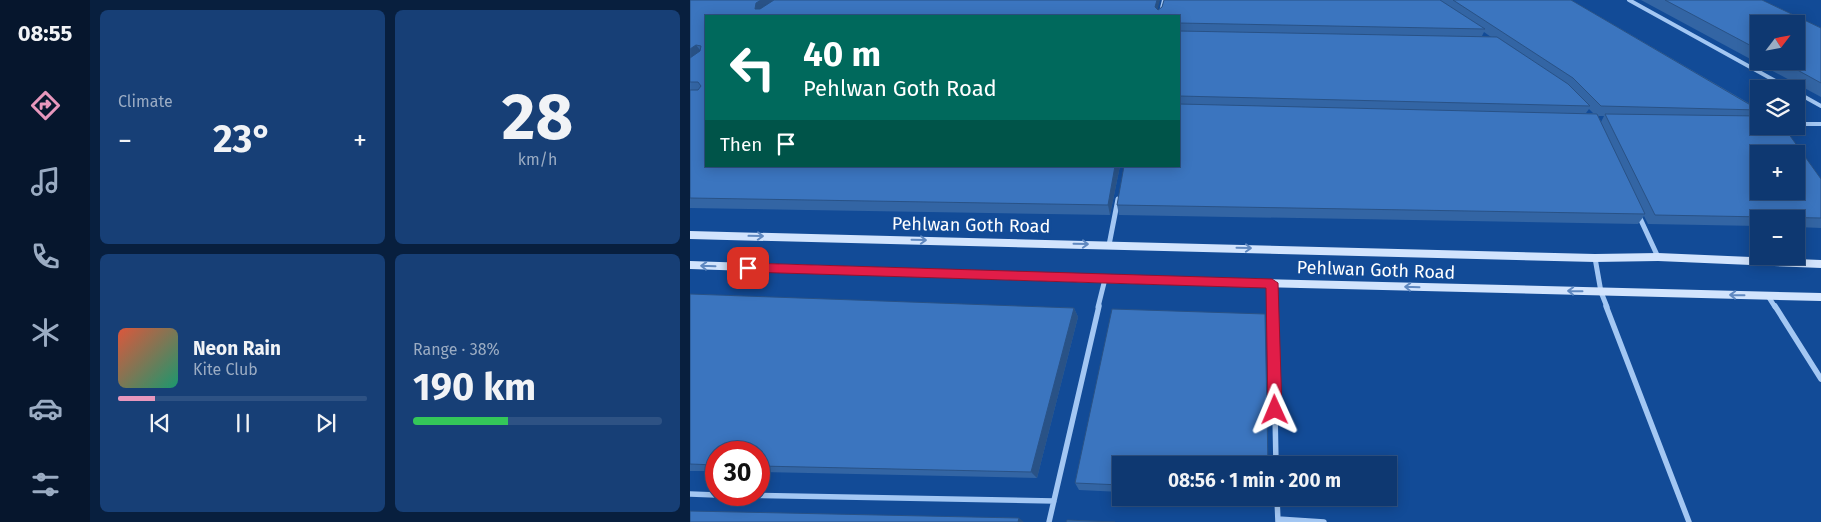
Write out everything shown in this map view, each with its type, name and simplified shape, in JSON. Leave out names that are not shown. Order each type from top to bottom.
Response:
[{"type":"main road","name":"Pehlwan Goth Road","points":[[690,235],[1595,258],[1658,257],[1821,264]]},
{"type":"main road","name":"Pehlwan Goth Road","points":[[690,266],[1105,279],[1821,297]]},
{"type":"street","points":[[1160,15],[1164,0]]},
{"type":"street","points":[[1629,0],[1774,80]]},
{"type":"street","points":[[1805,97],[1821,106]]},
{"type":"street","points":[[1805,124],[1821,124]]},
{"type":"street","points":[[1109,245],[1118,196]]},
{"type":"street","points":[[1638,214],[1658,257]]},
{"type":"street","points":[[1595,258],[1601,292],[1689,522]]},
{"type":"street","points":[[1049,522],[1105,279]]},
{"type":"street","points":[[1272,283],[1276,456]]},
{"type":"street","points":[[1768,296],[1821,379]]},
{"type":"street","points":[[690,494],[705,495]]},
{"type":"street","points":[[770,496],[1054,501]]},
{"type":"street","points":[[1277,506],[1278,521],[1324,522]]},
{"type":"building","points":[[690,0],[761,0],[756,3],[755,9],[760,9],[774,0],[1157,0],[1155,7],[1158,10],[1162,7],[1164,0],[1440,0],[1485,29],[1180,23],[1180,15],[705,15],[705,167],[1115,167],[1108,205],[690,198],[690,90],[698,90],[701,86],[698,82],[690,82],[690,58],[700,51],[701,46],[696,45],[690,49]]},
{"type":"building","points":[[1453,0],[1571,0],[1750,105],[1750,110],[1601,106],[1573,78]]},
{"type":"building","points":[[1665,0],[1762,0],[1794,15],[1750,15],[1750,45]]},
{"type":"building","points":[[1805,20],[1821,28],[1821,83],[1797,70],[1805,70]]},
{"type":"building","points":[[1180,31],[1497,37],[1568,84],[1590,106],[1180,96]]},
{"type":"building","points":[[1180,104],[1597,114],[1645,214],[1117,205],[1124,167],[1180,167]]},
{"type":"building","points":[[1605,114],[1750,116],[1750,135],[1789,135],[1797,145],[1750,145],[1750,200],[1805,200],[1805,157],[1821,179],[1821,218],[1805,218],[1805,210],[1750,210],[1750,217],[1655,215]]},
{"type":"building","points":[[690,294],[1074,308],[1031,472],[770,466],[770,441],[705,441],[705,465],[690,464]]},
{"type":"building","points":[[1112,309],[1265,314],[1268,456],[1112,456],[1112,485],[1075,483]]},
{"type":"building","points":[[690,511],[1019,518],[1018,522],[690,522]]},
{"type":"building","points":[[1067,520],[1115,522],[1066,522]]},
{"type":"route","points":[[748,268],[1272,283],[1275,410]]}]
